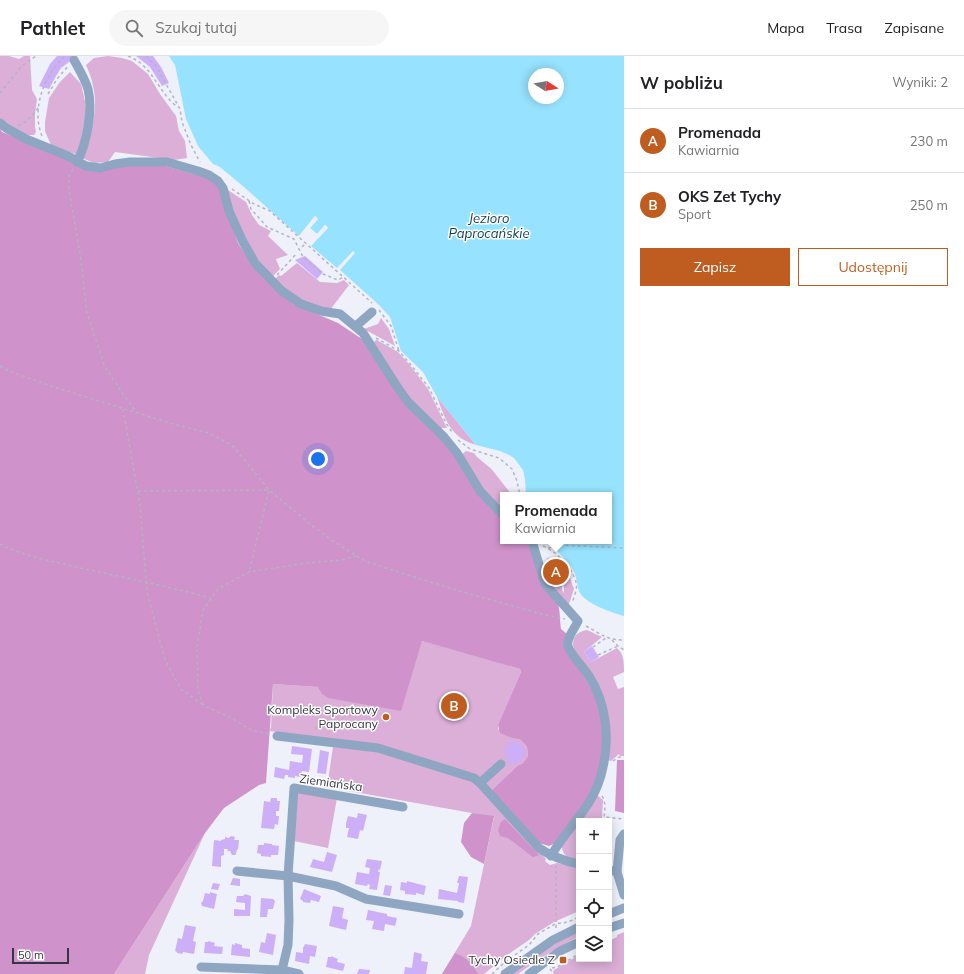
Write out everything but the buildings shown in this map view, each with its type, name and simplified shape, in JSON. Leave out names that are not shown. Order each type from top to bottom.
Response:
[{"type":"street","points":[[74,60],[88,89],[89,102],[85,142],[77,162]]},
{"type":"street","points":[[0,123],[26,139],[68,156],[77,162],[95,168],[130,162],[167,162],[209,175],[218,181],[223,188],[229,211],[242,240],[255,263],[282,291],[301,304],[321,311],[340,314],[360,330],[408,402],[444,437],[457,453],[480,491],[500,512]]},
{"type":"street","points":[[360,330],[372,312]]},
{"type":"street","points":[[533,544],[545,584],[578,621],[569,640],[568,648],[590,676],[601,700],[607,737],[605,758],[597,789],[592,799],[556,847],[554,857]]},
{"type":"street","points":[[277,736],[378,748],[466,774],[480,782],[539,848],[554,857],[576,863]]},
{"type":"street","points":[[480,782],[501,764]]},
{"type":"street","name":"Ziemiańska","points":[[282,972],[288,945],[288,876],[294,788],[403,807]]},
{"type":"street","points":[[624,834],[620,840],[622,850],[613,871],[624,895]]},
{"type":"street","points":[[237,871],[288,876],[336,886],[366,899],[459,914]]},
{"type":"street","points":[[612,913],[624,908]]},
{"type":"street","points":[[612,927],[624,923]]},
{"type":"street","points":[[505,974],[553,940],[576,928]]},
{"type":"street","points":[[529,974],[560,951],[576,943]]},
{"type":"street","points":[[202,967],[299,974]]},
{"type":"path","points":[[0,93],[21,67],[36,56]]},
{"type":"path","points":[[49,148],[43,140],[38,121],[40,96],[48,77],[58,62],[65,56]]},
{"type":"path","points":[[128,56],[136,59],[148,69],[169,99],[180,109]]},
{"type":"path","points":[[146,56],[156,66],[180,109],[182,122],[190,145],[197,159]]},
{"type":"path","points":[[48,94],[61,73],[74,60]]},
{"type":"path","points":[[17,125],[22,124],[32,117],[39,107]]},
{"type":"path","points":[[77,162],[69,176],[68,190],[81,260],[87,313],[105,367],[137,413]]},
{"type":"path","points":[[230,188],[249,201],[270,211],[381,311],[391,326],[399,351]]},
{"type":"path","points":[[249,201],[251,209],[268,227],[294,239],[303,257],[323,274],[338,280],[344,277]]},
{"type":"path","points":[[302,247],[306,243]]},
{"type":"path","points":[[272,281],[297,253]]},
{"type":"path","points":[[360,330],[374,336],[399,351],[429,388],[452,433]]},
{"type":"path","points":[[0,366],[27,378],[123,409],[209,433],[226,442],[234,447],[269,490],[310,524],[356,556],[392,570],[463,592],[545,615],[578,621],[606,638],[612,640],[624,640]]},
{"type":"path","points":[[123,409],[140,504],[147,592],[165,660],[181,689],[204,706],[230,717],[251,730],[277,736]]},
{"type":"path","points":[[456,438],[470,450],[499,458],[512,469],[519,492]]},
{"type":"path","points":[[138,492],[269,490]]},
{"type":"path","points":[[249,572],[269,490]]},
{"type":"path","points":[[0,544],[9,549],[62,563],[146,581],[211,598]]},
{"type":"path","points":[[548,548],[560,545],[624,548]]},
{"type":"path","points":[[543,546],[548,548],[561,559],[570,570],[576,583],[572,603],[567,609]]},
{"type":"path","points":[[204,706],[198,691],[196,647],[203,610],[218,588],[249,572],[306,563],[342,560],[356,556]]},
{"type":"path","points":[[593,647],[606,638]]},
{"type":"path","points":[[612,640],[624,651]]},
{"type":"path","points":[[598,655],[618,646]]},
{"type":"path","points":[[315,727],[317,732],[321,735]]},
{"type":"path","points":[[612,761],[624,757]]},
{"type":"path","points":[[605,807],[604,817],[624,819]]},
{"type":"path","points":[[554,857],[556,928]]},
{"type":"path","points":[[492,974],[505,962],[529,945],[538,934],[555,924],[568,922],[576,918]]},
{"type":"path","points":[[552,973],[550,969],[557,967],[576,956]]},
{"type":"shaded area","points":[[0,56],[9,56],[19,59],[24,56],[30,56],[32,90],[37,99],[35,114],[36,132],[34,135],[28,135],[0,125]]},
{"type":"shaded area","points":[[108,56],[132,61],[148,74],[176,116],[179,131],[185,141],[187,158],[174,160],[115,152],[108,162],[94,163],[82,158],[93,123],[95,105],[93,83],[86,65],[94,58]]},
{"type":"shaded area","points":[[70,72],[81,84],[85,101],[86,117],[78,155],[51,145],[45,131],[49,98],[60,82]]},
{"type":"shaded area","points":[[0,128],[2,132],[65,157],[70,162],[82,168],[162,165],[207,178],[221,188],[226,209],[238,243],[253,266],[293,304],[338,323],[365,341],[500,513],[500,544],[528,544],[558,604],[561,629],[568,635],[579,667],[598,702],[603,724],[602,758],[593,791],[556,843],[549,846],[539,843],[491,791],[517,766],[523,763],[528,756],[527,747],[521,740],[500,733],[498,725],[521,672],[520,669],[422,641],[401,711],[328,698],[322,694],[318,687],[273,684],[266,783],[259,785],[224,808],[205,833],[114,974],[0,974]]},
{"type":"shaded area","points":[[225,188],[246,202],[259,225],[271,231],[268,236],[288,255],[276,259],[280,269],[271,278],[242,238]]},
{"type":"shaded area","points":[[297,263],[320,282],[337,283],[344,280],[349,285],[330,310],[302,302],[273,281]]},
{"type":"shaded area","points":[[381,318],[389,329],[395,346],[364,329],[378,324]]},
{"type":"shaded area","points":[[376,340],[398,352],[409,364],[428,389],[447,428],[439,428],[409,400],[374,342]]},
{"type":"shaded area","points":[[437,397],[476,445],[460,438],[450,427]]},
{"type":"shaded area","points":[[466,451],[474,453],[494,471],[510,492],[500,492],[500,508],[481,488],[461,455]]},
{"type":"shaded area","points":[[569,575],[574,589],[568,607],[552,590],[558,584],[564,593],[564,585],[567,582]]},
{"type":"shaded area","points":[[587,630],[602,637],[584,652],[591,662],[617,648],[623,659],[624,672],[613,677],[618,689],[624,687],[624,756],[620,756],[619,754],[611,761],[607,760],[573,645],[575,636]]},
{"type":"shaded area","name":"Kompleks Sportowy Paprocany","points":[[423,641],[520,669],[521,672],[498,725],[498,729],[512,738],[521,740],[527,747],[528,756],[523,763],[517,766],[491,791],[484,783],[363,743],[269,731],[271,728],[273,684],[318,687],[325,696]]},
{"type":"shaded area","points":[[333,747],[374,751],[472,779],[546,859],[545,861],[550,865],[557,863],[576,866],[576,912],[554,922],[535,934],[484,974],[442,974],[471,926],[494,817],[327,787]]},
{"type":"shaded area","points":[[617,760],[624,760],[624,813],[615,811]]},
{"type":"shaded area","points":[[301,791],[337,798],[328,848],[294,841],[295,795]]},
{"type":"shaded area","points":[[597,795],[603,800],[602,818],[582,818]]},
{"type":"shaded area","points":[[472,813],[494,816],[484,864],[471,857],[461,842],[464,823]]},
{"type":"shaded area","points":[[505,819],[539,855],[533,857],[508,838],[500,836],[498,830],[501,822]]},
{"type":"shaded area","points":[[576,826],[576,861],[565,855],[562,845]]},
{"type":"shaded area","points":[[205,833],[149,955],[145,974],[114,974]]},
{"type":"shaded area","points":[[576,932],[576,938],[539,959],[518,974],[512,974],[558,942]]},
{"type":"shaded area","points":[[624,932],[624,974],[553,973],[554,970],[576,957],[576,962],[612,962],[612,940],[617,937],[617,935]]},
{"type":"shaded area","points":[[455,953],[468,961],[478,974],[442,974]]},
{"type":"water","name":"Jezioro Paprocańskie","points":[[169,56],[624,56],[624,616],[600,608],[588,601],[580,593],[575,573],[571,566],[551,544],[612,544],[612,492],[511,492],[476,445],[437,397],[423,372],[401,351],[390,317],[378,304],[340,270],[355,253],[353,251],[337,268],[311,246],[328,227],[325,225],[317,234],[310,228],[318,219],[315,216],[299,236],[244,187],[220,167],[213,164],[198,146],[186,119],[175,65]]},
{"type":"pier","points":[[315,216],[318,219],[310,228],[317,234],[325,225],[328,228],[311,246],[310,244],[325,228],[317,236],[309,230],[308,227],[315,219],[307,228],[301,237],[299,236]]},
{"type":"pier","points":[[472,444],[500,451],[514,458],[523,470],[526,492],[510,492]]},
{"type":"place","name":"Promenada","points":[[556,572]]},
{"type":"place","name":"OKS Zet Tychy","points":[[454,706]]},
{"type":"place","name":"Kompleks Sportowy Paprocany","points":[[386,717]]},
{"type":"place","name":"Tychy Osiedle Z","points":[[563,960]]}]
